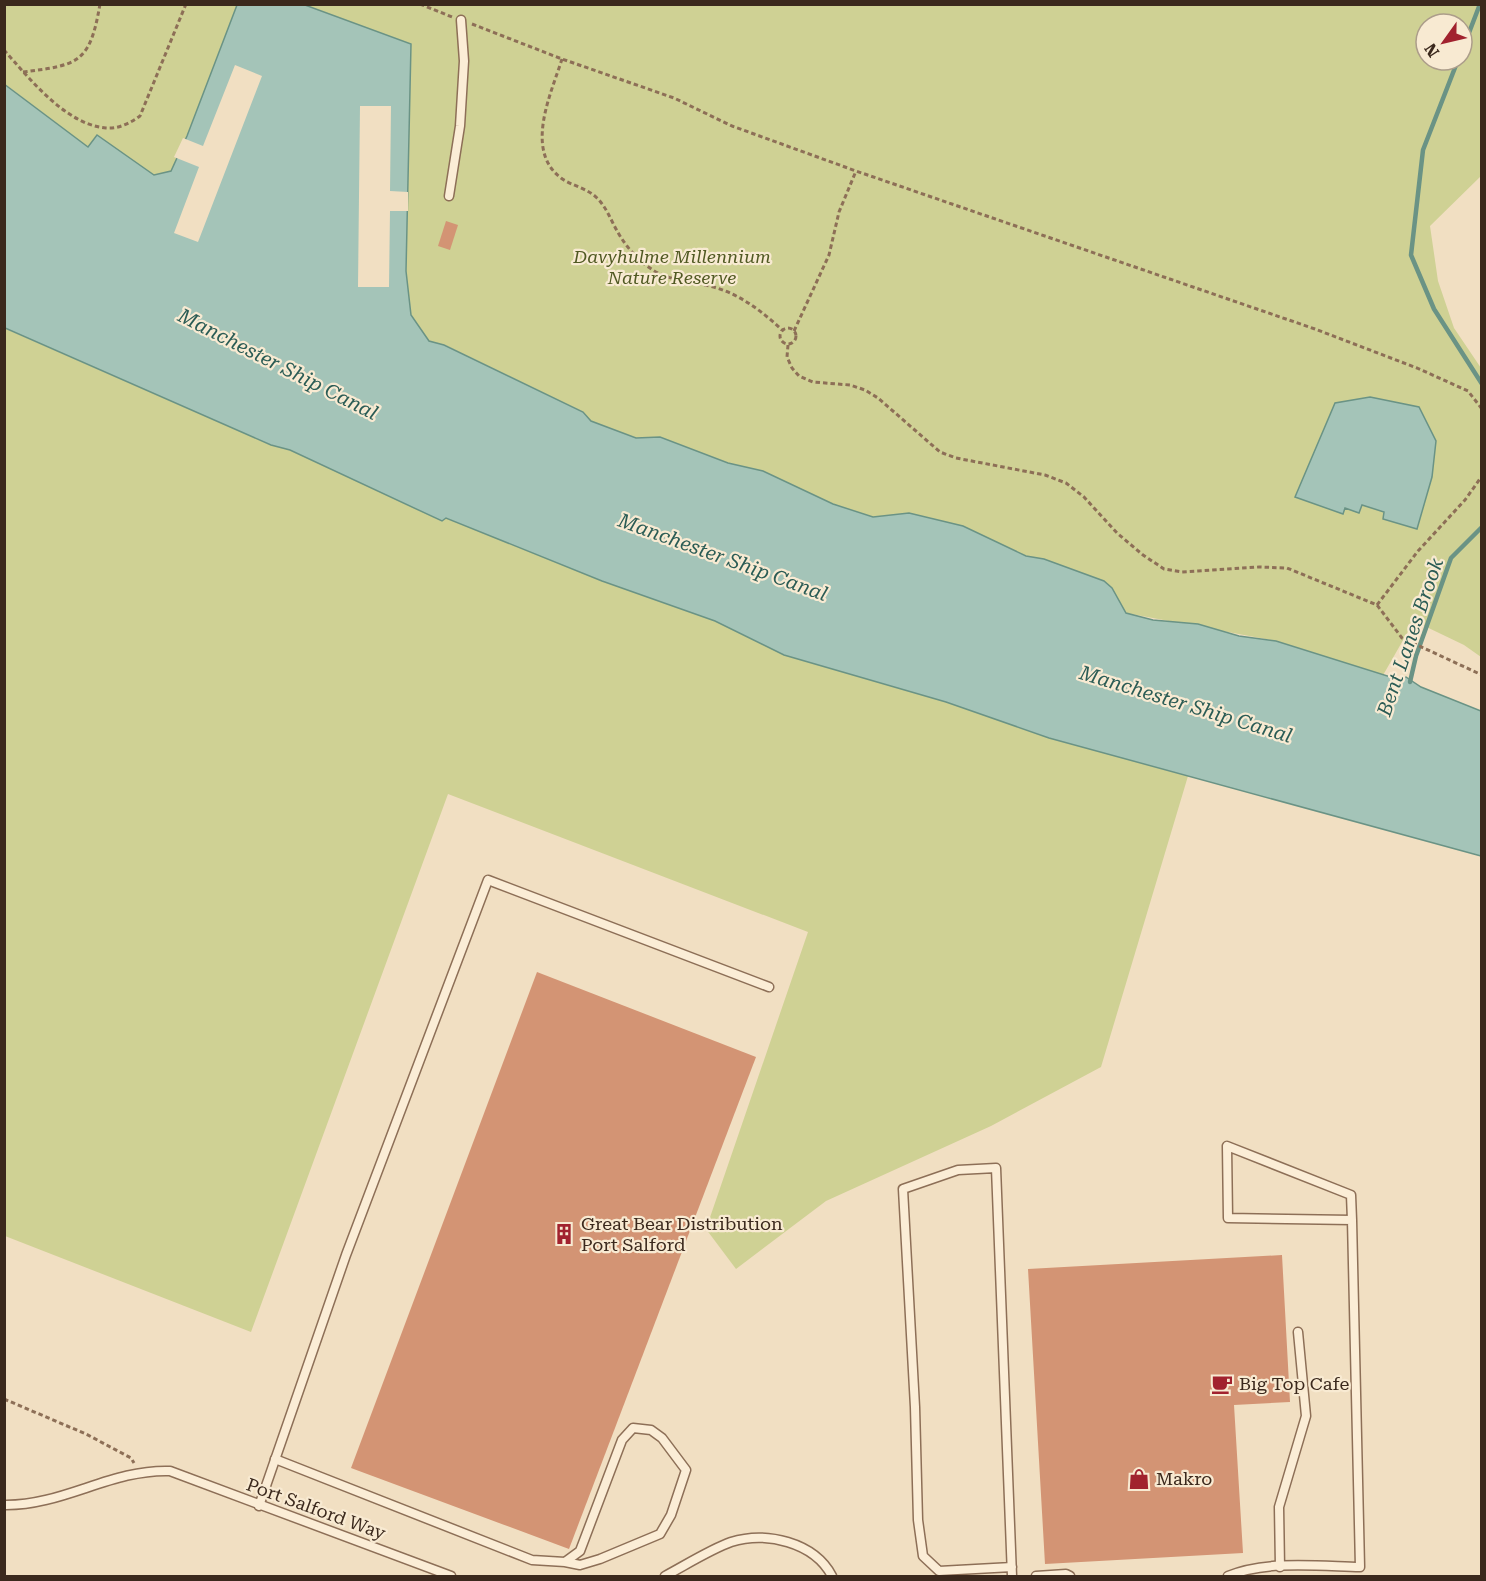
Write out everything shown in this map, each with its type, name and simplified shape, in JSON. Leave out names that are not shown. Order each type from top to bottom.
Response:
[{"type":"lane","points":[[449,196],[460,126],[464,61],[461,20]]},
{"type":"lane","points":[[259,1506],[346,1255],[488,880],[769,987]]},
{"type":"lane","points":[[1228,1576],[1244,1570],[1304,1565],[1360,1568],[1352,1220],[1351,1195],[1227,1146],[1228,1218],[1352,1220]]},
{"type":"lane","points":[[996,1168],[1012,1572],[939,1571],[924,1556],[918,1520],[915,1407],[903,1189],[958,1170],[996,1168]]},
{"type":"lane","points":[[1280,1567],[1279,1507],[1306,1416],[1298,1332]]},
{"type":"lane","points":[[275,1459],[532,1560],[580,1565],[660,1534],[671,1515],[686,1470],[675,1453],[651,1430],[633,1428],[622,1440],[580,1551],[565,1562]]},
{"type":"lane","name":"Port Salford Way","points":[[141,1472],[170,1471],[451,1576]]},
{"type":"lane","points":[[4,1505],[24,1505],[60,1498],[116,1477],[141,1472]]},
{"type":"lane","points":[[665,1576],[730,1542],[756,1537],[785,1541],[815,1555],[832,1576]]},
{"type":"lane","points":[[1036,1576],[1066,1574],[1070,1576]]},
{"type":"path","points":[[23,72],[62,67],[72,63],[83,54],[92,42],[100,4]]},
{"type":"path","points":[[4,50],[54,102],[78,120],[106,128],[124,126],[140,116],[186,4]]},
{"type":"path","points":[[420,4],[562,59],[674,98],[732,126],[1315,329],[1417,368],[1468,391],[1482,409]]},
{"type":"path","points":[[562,59],[544,117],[542,141],[544,156],[552,169],[562,179],[593,194],[602,203],[627,247],[639,260],[656,272],[677,280],[724,291],[767,315],[782,330]]},
{"type":"path","points":[[788,345],[794,342],[796,337],[794,331],[829,255],[839,212],[856,171]]},
{"type":"path","points":[[788,345],[782,342],[779,336],[782,330],[788,328],[794,331]]},
{"type":"path","points":[[788,345],[787,357],[799,376],[813,382],[850,385],[865,390],[878,398],[939,452],[956,458],[1045,475],[1066,483],[1084,497],[1117,533],[1164,569],[1182,572],[1259,567],[1287,568],[1377,605],[1391,626],[1405,639],[1482,675]]},
{"type":"path","points":[[1377,605],[1418,551],[1465,500],[1482,476]]},
{"type":"path","points":[[4,1399],[86,1434],[131,1458],[141,1472]]},
{"type":"green space","points":[[4,5],[237,5],[187,136],[171,171],[154,175],[97,136],[89,148],[5,84]]},
{"type":"green space","name":"Davyhulme Millennium Nature Reserve","points":[[305,5],[1481,5],[1481,176],[1430,226],[1438,281],[1454,328],[1481,368],[1481,657],[1464,645],[1414,621],[1382,677],[1276,641],[1126,613],[1112,588],[1044,559],[1026,556],[1001,544],[909,513],[873,517],[833,504],[763,471],[728,463],[660,437],[636,438],[591,421],[583,412],[445,345],[429,341],[411,315],[406,271],[411,44]]},
{"type":"green space","points":[[4,328],[271,445],[290,450],[442,521],[446,518],[602,581],[715,621],[784,655],[946,702],[1049,738],[1188,776],[1101,1067],[991,1126],[826,1201],[736,1269],[706,1229],[808,932],[448,794],[251,1332],[5,1236]]},
{"type":"water","name":"Manchester Ship Canal","points":[[237,5],[305,5],[411,44],[406,271],[411,315],[429,341],[444,345],[583,412],[591,421],[636,438],[660,437],[728,463],[763,471],[833,504],[873,517],[909,513],[963,526],[1026,556],[1044,559],[1104,581],[1112,588],[1126,613],[1153,620],[1198,624],[1239,636],[1276,641],[1400,680],[1406,677],[1421,687],[1481,711],[1481,856],[1049,738],[946,702],[784,655],[715,621],[602,581],[446,518],[442,521],[290,450],[271,445],[5,328],[4,84],[88,147],[97,135],[154,175],[171,171],[187,136]]},
{"type":"water","points":[[1370,397],[1419,407],[1436,441],[1432,477],[1417,529],[1383,519],[1384,512],[1362,505],[1359,513],[1345,508],[1343,514],[1295,497],[1335,403]]},
{"type":"pier","points":[[235,65],[262,76],[198,242],[174,233],[199,167],[174,157],[183,138],[203,146]]},
{"type":"pier","points":[[360,106],[391,106],[390,191],[408,192],[408,211],[390,211],[389,287],[358,287]]},
{"type":"building","points":[[446,221],[458,225],[450,250],[438,246]]},
{"type":"building","name":"Great Bear Distribution Port Salford","points":[[537,972],[756,1057],[569,1549],[351,1468]]},
{"type":"building","name":"Makro","points":[[1282,1255],[1290,1402],[1234,1405],[1243,1553],[1045,1564],[1028,1269]]},
{"type":"waterway","name":"Bent Lanes Brook","points":[[1474,20],[1480,4]]},
{"type":"waterway","name":"Bent Lanes Brook","points":[[1453,72],[1423,150],[1411,255],[1434,309],[1482,384]]},
{"type":"waterway","name":"Bent Lanes Brook","points":[[1410,682],[1416,656],[1451,558],[1482,527]]},
{"type":"place","name":"Great Bear Distribution Port Salford","points":[[564,1234]]},
{"type":"place","name":"Big Top Cafe","points":[[1222,1384]]},
{"type":"place","name":"Makro","points":[[1139,1479]]}]
